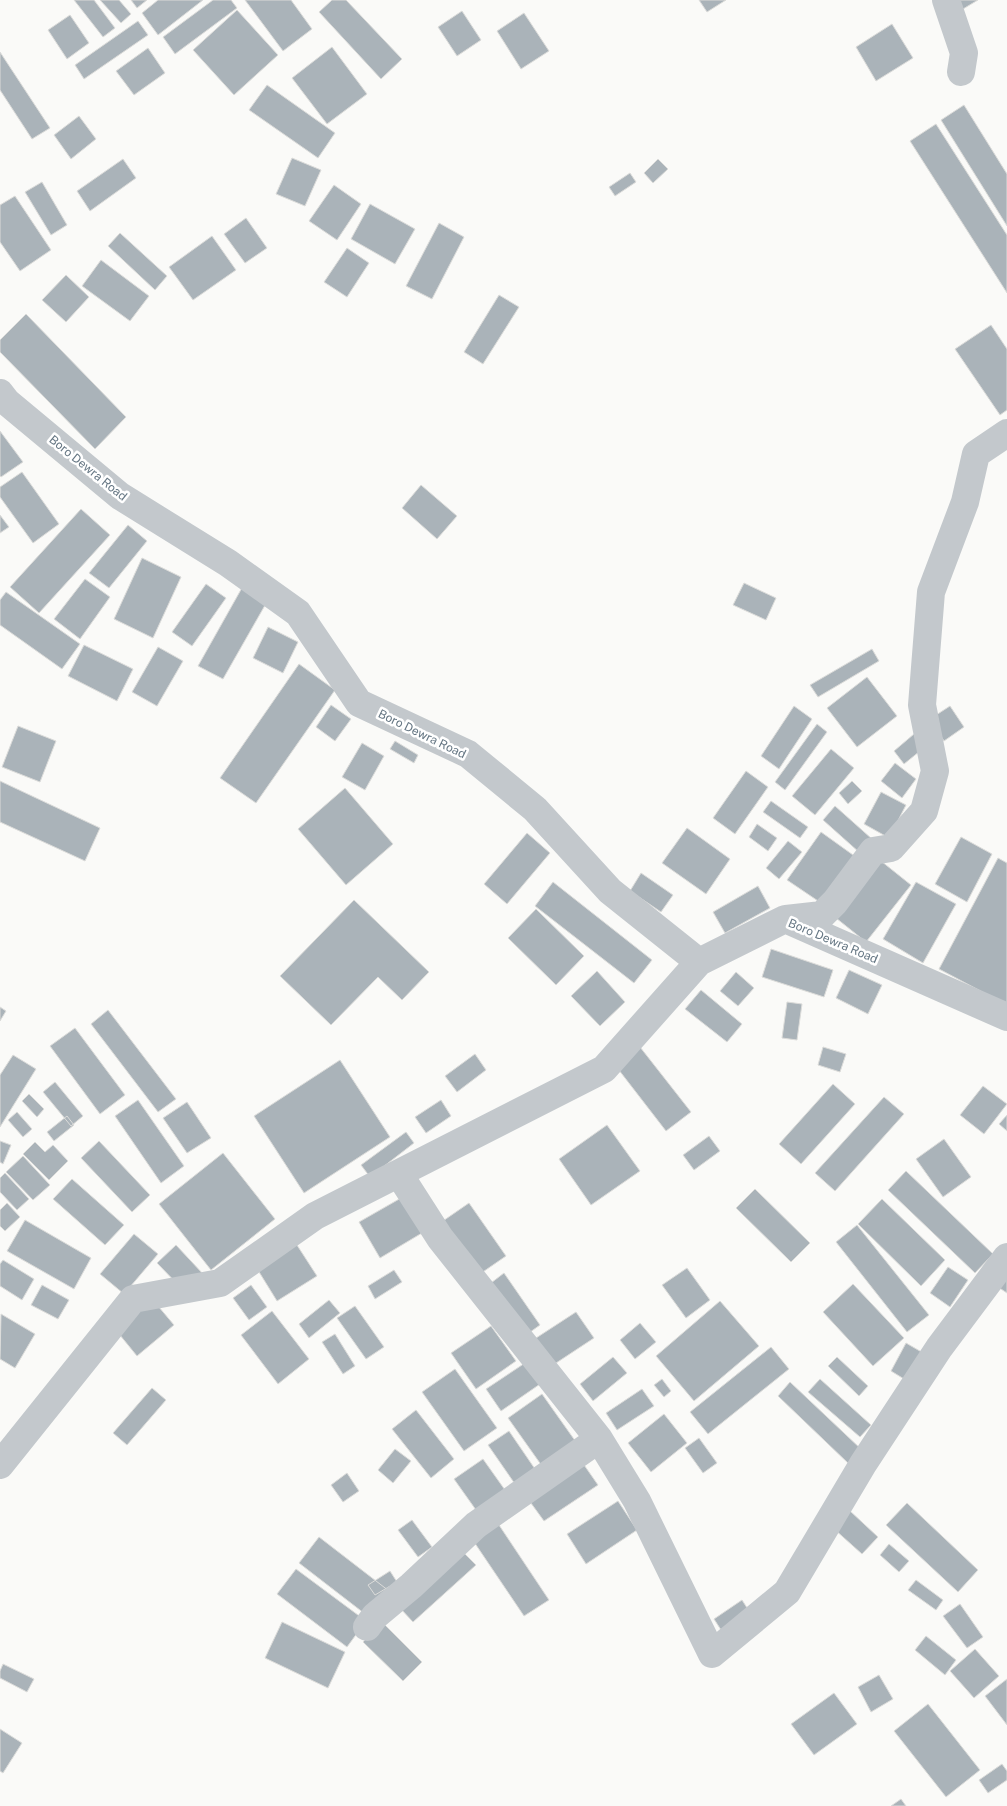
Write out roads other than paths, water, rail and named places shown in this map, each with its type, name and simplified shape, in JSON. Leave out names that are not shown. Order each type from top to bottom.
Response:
[{"type":"street","points":[[946,0],[964,53],[961,72]]},
{"type":"street","name":"Boro Dewra Road","points":[[2,398],[120,496],[228,563],[298,613],[359,703],[468,754],[535,809],[610,891],[699,962],[785,919],[1007,1017]]},
{"type":"street","points":[[785,919],[822,915],[835,902],[873,851],[892,848],[924,810],[936,771],[922,705],[931,592],[965,502],[976,454],[1007,433]]},
{"type":"street","points":[[0,1465],[133,1300],[220,1284],[315,1216],[604,1070],[699,962]]},
{"type":"street","points":[[399,1174],[440,1238],[599,1439],[637,1501],[712,1654],[787,1592],[868,1456],[939,1348],[1007,1256]]},
{"type":"street","points":[[367,1627],[375,1616],[411,1586],[476,1525],[599,1439]]}]
